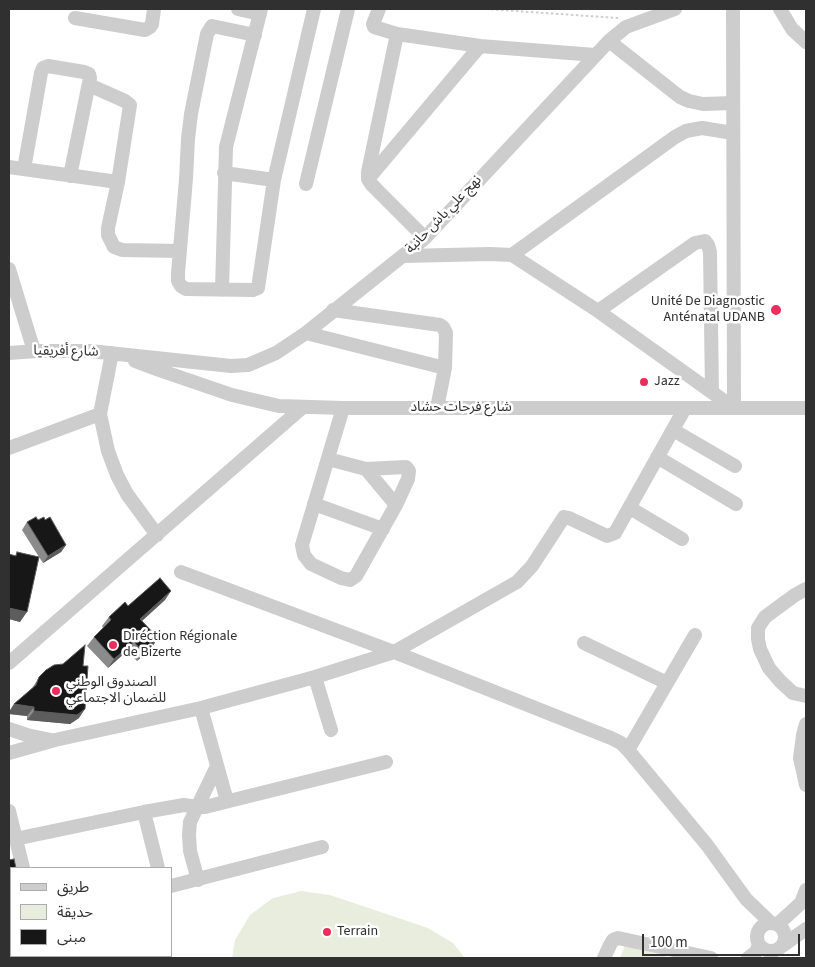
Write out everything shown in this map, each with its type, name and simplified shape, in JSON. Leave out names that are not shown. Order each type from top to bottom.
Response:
[{"type":"street","points":[[75,18],[145,30],[152,24],[154,9]]},
{"type":"street","points":[[222,290],[226,147],[260,11],[238,9]]},
{"type":"street","points":[[255,34],[212,26],[207,34],[188,139],[178,274],[178,281],[181,286],[192,290],[253,290],[258,288],[274,180],[314,9]]},
{"type":"street","points":[[306,184],[348,9]]},
{"type":"street","points":[[379,9],[373,24],[374,28],[397,34],[480,46],[595,55]]},
{"type":"street","name":"نهج علي باش حانبة","points":[[117,354],[231,366],[248,365],[276,354],[425,238],[609,41],[626,27],[675,9]]},
{"type":"street","points":[[733,9],[734,408]]},
{"type":"street","points":[[780,9],[792,29],[806,42]]},
{"type":"street","points":[[397,34],[368,179],[425,238]]},
{"type":"street","points":[[609,41],[680,97],[703,104],[733,103]]},
{"type":"street","points":[[368,179],[480,46]]},
{"type":"street","points":[[24,169],[41,73],[43,68],[48,66],[89,74],[70,176]]},
{"type":"street","points":[[88,85],[130,105],[118,182],[108,228],[108,235],[114,247],[122,250],[180,252]]},
{"type":"street","points":[[702,128],[703,104]]},
{"type":"street","points":[[512,255],[675,137],[686,131],[702,128],[733,133]]},
{"type":"street","points":[[9,168],[118,182]]},
{"type":"street","points":[[224,172],[274,180]]},
{"type":"street","points":[[598,311],[695,243],[705,241],[710,252],[712,392]]},
{"type":"street","points":[[404,256],[512,255],[598,311],[734,408]]},
{"type":"street","points":[[9,269],[34,351]]},
{"type":"street","points":[[333,310],[440,325],[446,332],[444,368],[437,408]]},
{"type":"street","points":[[306,332],[444,368]]},
{"type":"street","name":"شارع أفريقيا","points":[[9,353],[90,351],[117,354]]},
{"type":"street","points":[[117,354],[100,414],[108,451],[117,475],[128,494],[157,534]]},
{"type":"street","name":"شارع فرحات حشاد","points":[[117,354],[232,395],[279,406],[343,408],[806,408]]},
{"type":"street","points":[[9,663],[304,407]]},
{"type":"street","points":[[328,459],[366,469],[406,467],[409,471],[396,506],[356,576],[350,580],[341,578],[311,564],[304,554],[302,545],[343,408]]},
{"type":"street","points":[[9,753],[55,740],[201,708],[315,677],[394,652],[517,582],[532,566],[564,517],[607,536],[612,536],[630,508],[685,408]]},
{"type":"street","points":[[9,448],[100,414]]},
{"type":"street","points":[[673,430],[735,466]]},
{"type":"street","points":[[658,458],[736,504]]},
{"type":"street","points":[[366,469],[396,506]]},
{"type":"street","points":[[314,504],[383,529]]},
{"type":"street","points":[[630,508],[682,538]]},
{"type":"street","points":[[181,572],[394,652],[611,738],[628,750],[707,845],[746,900],[758,930],[757,938],[759,945],[756,952],[748,958]]},
{"type":"street","points":[[806,589],[765,616],[758,628],[758,639],[760,649],[770,668],[780,681],[793,693],[806,696]]},
{"type":"street","points":[[628,750],[695,635]]},
{"type":"street","points":[[584,643],[667,683]]},
{"type":"street","points":[[315,677],[331,730]]},
{"type":"street","points":[[201,708],[227,801]]},
{"type":"street","points":[[806,724],[800,758],[806,785]]},
{"type":"street","points":[[9,729],[55,740]]},
{"type":"street","points":[[16,840],[144,812],[184,805],[197,808],[386,762]]},
{"type":"street","points":[[198,880],[190,851],[190,822],[217,766]]},
{"type":"street","points":[[9,811],[23,867]]},
{"type":"street","points":[[144,812],[158,867]]},
{"type":"street","points":[[172,886],[322,847]]},
{"type":"street","points":[[776,924],[801,903],[806,890]]},
{"type":"street","points":[[746,900],[776,924],[785,934],[786,938],[779,952]]},
{"type":"street","points":[[758,930],[763,925],[806,924]]},
{"type":"street","points":[[759,945],[769,951],[779,952],[806,928]]},
{"type":"street","points":[[604,958],[613,940],[618,938],[711,958]]},
{"type":"path","points":[[486,9],[621,18],[626,27]]},
{"type":"green space","points":[[301,891],[330,895],[428,928],[453,943],[465,958],[232,958],[235,940],[250,915],[273,898]]},
{"type":"green space","points":[[625,945],[670,958],[620,958]]},
{"type":"building","points":[[36,517],[38,520],[44,517],[45,520],[50,517],[66,545],[48,556],[27,522]]},
{"type":"building","points":[[17,552],[39,557],[27,612],[9,608],[9,554],[16,556]]},
{"type":"building","points":[[160,578],[171,591],[140,619],[158,638],[143,652],[134,642],[114,659],[94,637],[111,620],[109,617],[125,602],[128,606]]},
{"type":"building","name":"الصندوق الوطني للضمان الاجتماعي","points":[[85,645],[83,666],[88,666],[85,709],[77,715],[34,711],[34,707],[14,704],[36,685],[39,677],[46,670],[54,665],[63,664]]},
{"type":"building","points":[[14,859],[16,867],[10,867],[10,878],[9,877],[9,860]]},
{"type":"place","name":"Unité De Diagnostic Anténatal UDANB","points":[[776,310]]},
{"type":"place","name":"Jazz","points":[[644,382]]},
{"type":"place","name":"Diréction Régionale de Bizerte","points":[[113,645]]},
{"type":"place","name":"الصندوق الوطني للضمان الاجتماعي","points":[[56,691]]},
{"type":"place","name":"Terrain","points":[[327,932]]}]
